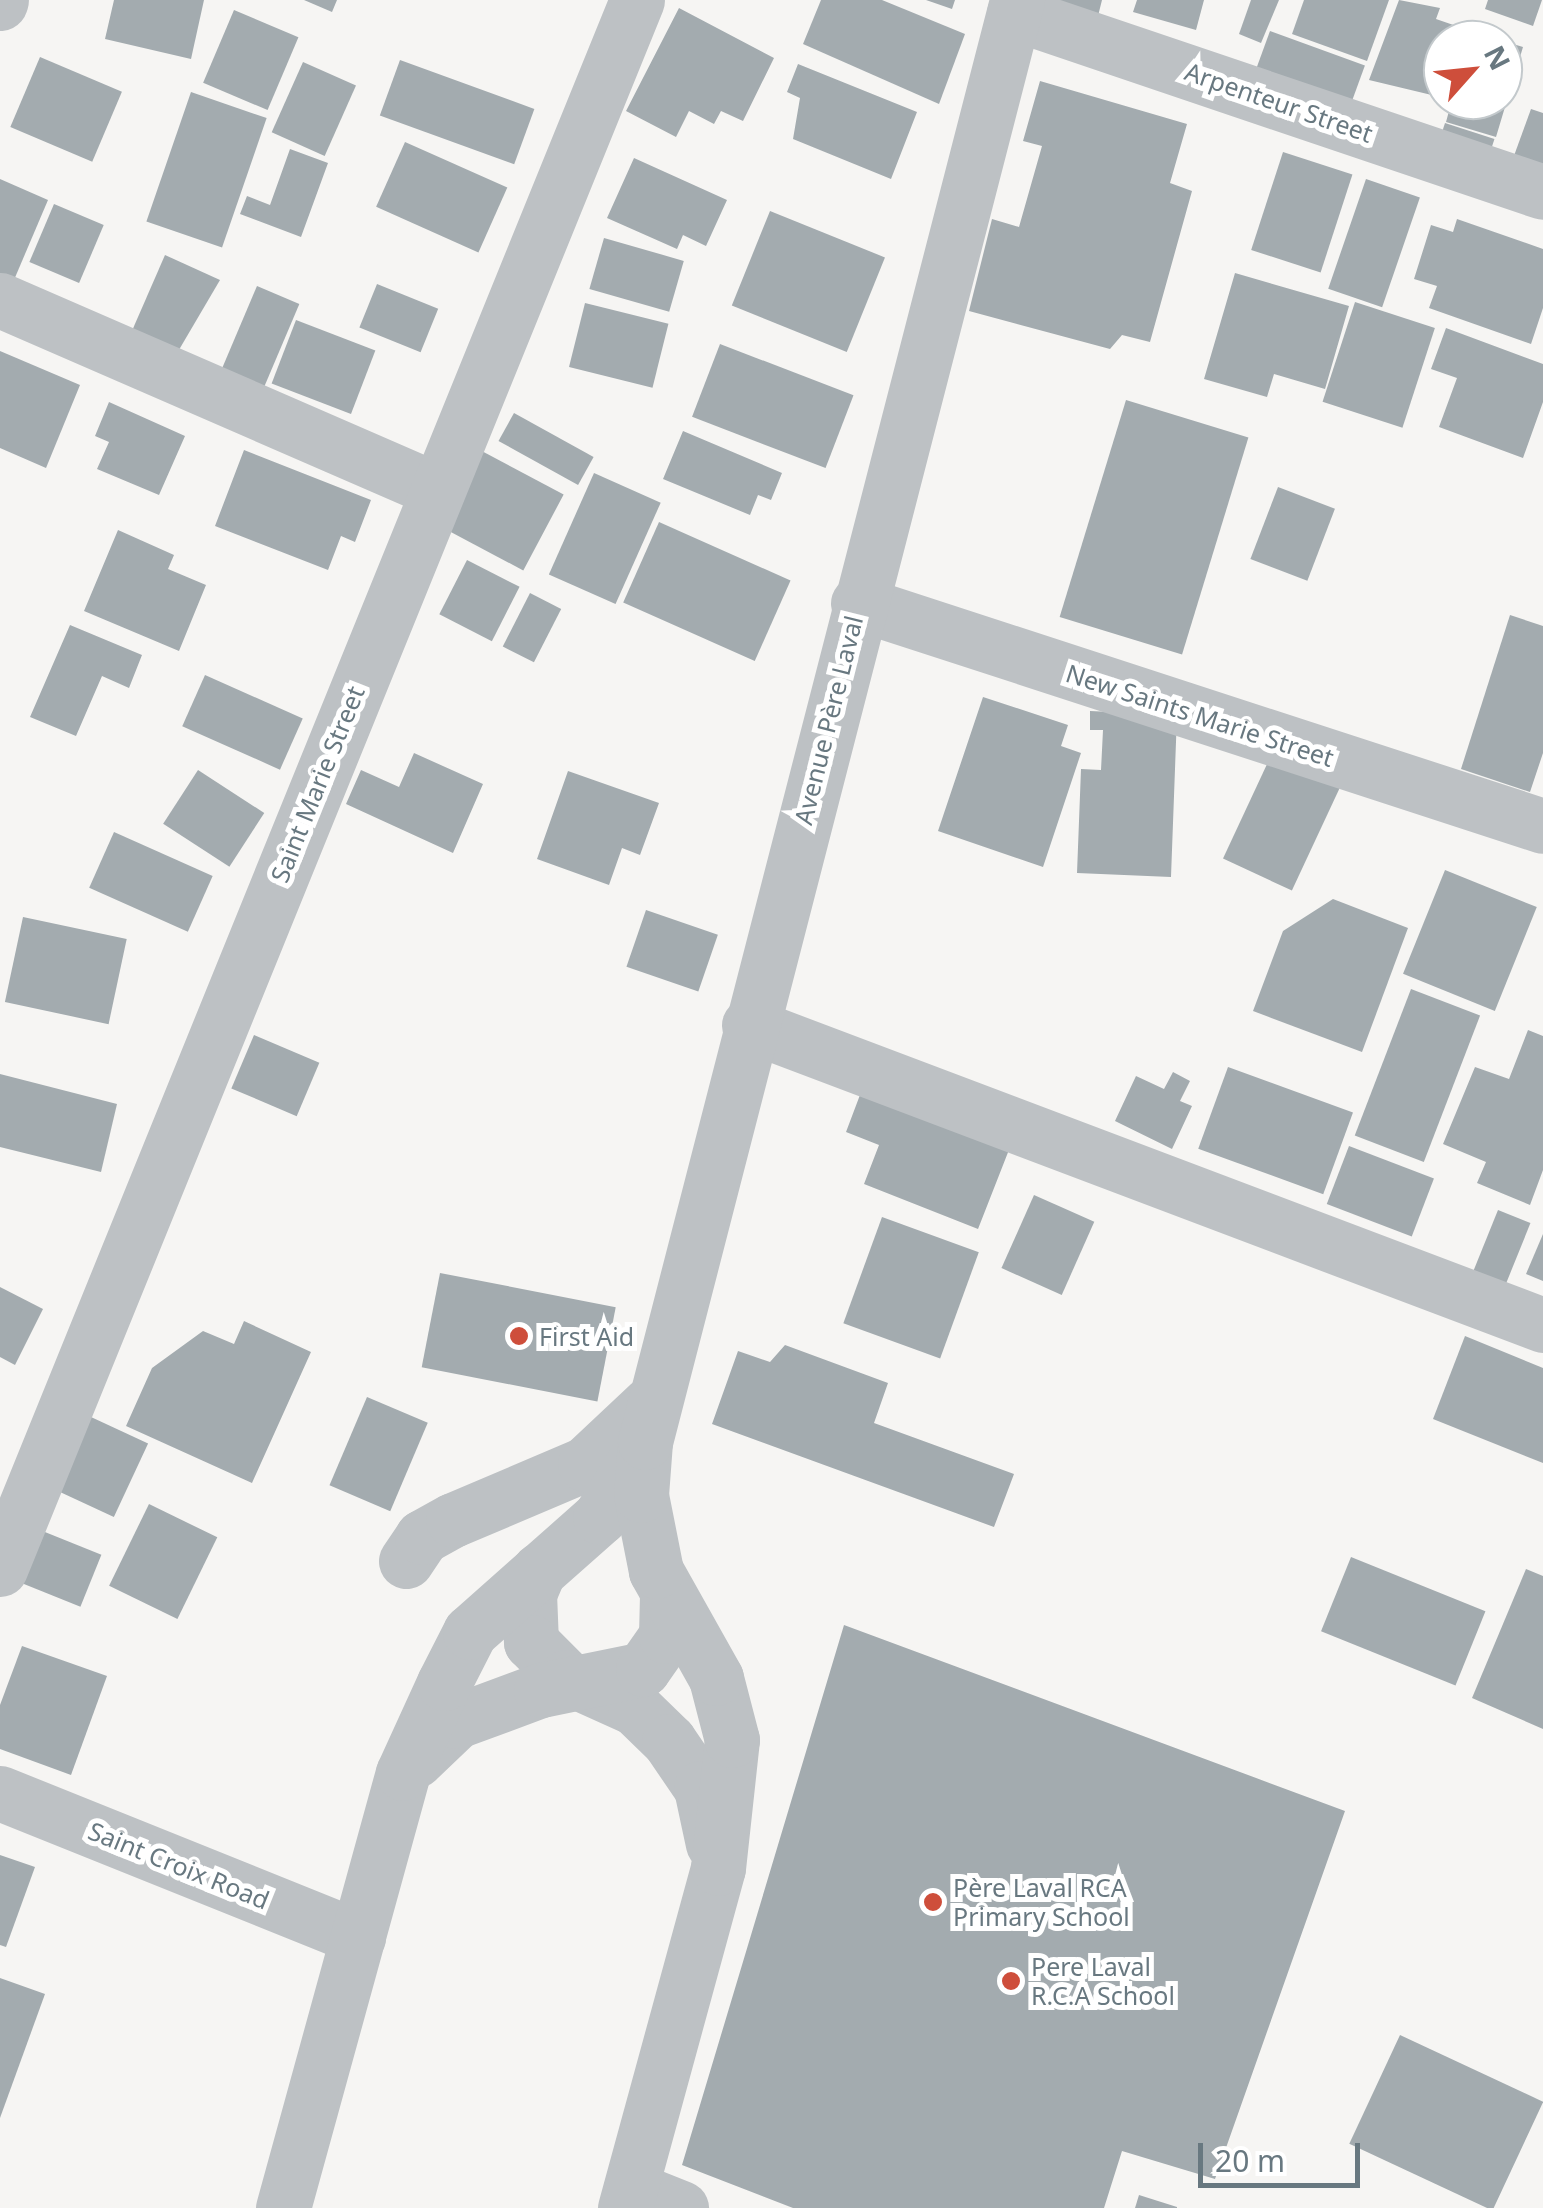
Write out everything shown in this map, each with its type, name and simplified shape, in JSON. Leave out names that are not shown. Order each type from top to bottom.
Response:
[{"type":"street","name":"Saint Marie Street","points":[[0,1569],[637,0]]},
{"type":"street","name":"Arpenteur Street","points":[[1016,6],[1543,192]]},
{"type":"street","name":"Avenue Père Laval","points":[[650,1420],[858,603],[1016,6]]},
{"type":"street","points":[[0,300],[437,490]]},
{"type":"street","name":"New Saints Marie Street","points":[[858,603],[1543,826]]},
{"type":"street","points":[[749,1025],[1543,1325]]},
{"type":"street","points":[[284,2207],[403,1773],[470,1632],[556,1558],[620,1491],[650,1420]]},
{"type":"street","points":[[406,1562],[422,1537],[585,1464],[650,1420]]},
{"type":"street","points":[[403,1773],[457,1722],[541,1690],[625,1679],[657,1654],[661,1583],[641,1495],[650,1420]]},
{"type":"street","points":[[681,2208],[628,2198],[718,1868],[732,1740],[716,1678],[661,1583],[618,1544],[556,1558],[529,1593],[532,1642],[566,1677],[636,1708],[668,1741],[700,1788],[718,1868]]},
{"type":"street","name":"Saint Croix Road","points":[[0,1793],[358,1937]]},
{"type":"building","points":[[114,0],[204,0],[191,59],[105,39]]},
{"type":"building","points":[[304,0],[337,0],[332,12]]},
{"type":"building","points":[[821,0],[882,0],[965,34],[939,104],[803,44]]},
{"type":"building","points":[[926,0],[955,0],[952,9]]},
{"type":"building","points":[[1048,0],[1102,0],[1097,20]]},
{"type":"building","points":[[1137,0],[1204,0],[1196,30],[1133,12]]},
{"type":"building","points":[[1251,0],[1279,0],[1261,43],[1239,34]]},
{"type":"building","points":[[1304,0],[1389,0],[1367,61],[1292,34]]},
{"type":"building","points":[[1399,0],[1440,8],[1439,20],[1423,20],[1423,93],[1369,80]]},
{"type":"building","points":[[1488,0],[1542,0],[1533,26],[1485,9]]},
{"type":"building","points":[[679,8],[774,58],[743,121],[721,111],[714,124],[689,111],[676,137],[626,111]]},
{"type":"building","points":[[234,10],[298,37],[268,110],[203,83]]},
{"type":"building","points":[[1270,31],[1365,66],[1347,115],[1252,81]]},
{"type":"building","points":[[40,57],[122,92],[92,162],[10,127]]},
{"type":"building","points":[[400,60],[534,109],[514,164],[380,115]]},
{"type":"building","points":[[303,62],[356,86],[325,156],[272,132]]},
{"type":"building","points":[[798,64],[917,112],[891,179],[793,139],[800,98],[787,92]]},
{"type":"building","points":[[1040,81],[1187,124],[1170,183],[1192,191],[1150,342],[1122,335],[1110,349],[969,311],[992,219],[1019,227],[1042,146],[1023,141]]},
{"type":"building","points":[[191,92],[267,118],[222,248],[146,222]]},
{"type":"building","points":[[1531,109],[1543,113],[1543,176],[1511,164]]},
{"type":"building","points":[[1447,120],[1501,120],[1496,137]]},
{"type":"building","points":[[1445,123],[1494,139],[1487,163],[1437,147]]},
{"type":"building","points":[[405,142],[507,188],[478,252],[376,207]]},
{"type":"building","points":[[290,149],[328,163],[301,237],[240,214],[247,196],[270,205]]},
{"type":"building","points":[[1283,152],[1352,175],[1321,273],[1251,250]]},
{"type":"building","points":[[634,158],[727,200],[706,246],[683,235],[677,249],[607,218]]},
{"type":"building","points":[[0,179],[48,200],[11,287],[0,282]]},
{"type":"building","points":[[1366,179],[1420,198],[1382,307],[1328,289]]},
{"type":"building","points":[[54,204],[104,225],[79,283],[29,262]]},
{"type":"building","points":[[770,211],[885,257],[847,352],[732,306]]},
{"type":"building","points":[[1457,219],[1543,249],[1543,308],[1531,344],[1429,308],[1437,286],[1414,279],[1431,225],[1453,232]]},
{"type":"building","points":[[604,238],[684,261],[669,312],[589,289]]},
{"type":"building","points":[[165,255],[220,280],[173,360],[128,340]]},
{"type":"building","points":[[1235,273],[1349,306],[1325,389],[1274,374],[1267,397],[1204,379]]},
{"type":"building","points":[[377,284],[438,309],[421,352],[359,328]]},
{"type":"building","points":[[257,286],[299,304],[262,391],[220,373]]},
{"type":"building","points":[[1355,302],[1435,328],[1402,428],[1323,402]]},
{"type":"building","points":[[585,303],[668,324],[652,388],[569,367]]},
{"type":"building","points":[[296,320],[375,350],[351,414],[272,383]]},
{"type":"building","points":[[1446,328],[1543,364],[1543,402],[1523,458],[1439,427],[1457,378],[1431,369]]},
{"type":"building","points":[[720,344],[854,395],[826,468],[692,417]]},
{"type":"building","points":[[0,351],[80,385],[46,468],[0,448]]},
{"type":"building","points":[[1126,400],[1248,437],[1182,655],[1060,617]]},
{"type":"building","points":[[109,402],[185,436],[159,495],[97,469],[109,442],[95,436]]},
{"type":"building","points":[[514,413],[594,457],[578,485],[498,441]]},
{"type":"building","points":[[683,431],[782,473],[771,500],[758,495],[750,515],[663,479]]},
{"type":"building","points":[[478,449],[564,495],[523,570],[438,525]]},
{"type":"building","points":[[244,450],[371,500],[355,542],[341,536],[328,570],[215,526]]},
{"type":"building","points":[[594,473],[661,503],[616,604],[549,574]]},
{"type":"building","points":[[1278,487],[1335,509],[1307,581],[1250,559]]},
{"type":"building","points":[[659,522],[791,581],[755,661],[623,602]]},
{"type":"building","points":[[118,530],[174,555],[168,569],[206,585],[179,651],[84,611]]},
{"type":"building","points":[[467,560],[520,587],[492,641],[439,614]]},
{"type":"building","points":[[530,593],[561,609],[534,662],[503,646]]},
{"type":"building","points":[[1510,615],[1543,626],[1543,753],[1530,792],[1461,769]]},
{"type":"building","points":[[70,625],[142,655],[129,688],[102,676],[76,736],[30,717]]},
{"type":"building","points":[[205,675],[303,719],[280,770],[182,726]]},
{"type":"building","points":[[983,697],[1068,725],[1061,746],[1081,753],[1043,867],[938,831]]},
{"type":"building","points":[[1090,711],[1177,715],[1171,877],[1077,873],[1081,769],[1101,770],[1103,730],[1090,730]]},
{"type":"building","points":[[1275,747],[1344,779],[1292,891],[1223,858]]},
{"type":"building","points":[[414,753],[483,784],[453,853],[346,804],[361,770],[399,787]]},
{"type":"building","points":[[198,770],[264,813],[229,867],[163,824]]},
{"type":"building","points":[[568,771],[659,803],[640,855],[622,848],[609,885],[537,859]]},
{"type":"building","points":[[114,832],[213,876],[188,932],[89,888]]},
{"type":"building","points":[[1445,870],[1537,907],[1495,1011],[1403,974]]},
{"type":"building","points":[[1333,899],[1408,928],[1362,1052],[1253,1011],[1283,931]]},
{"type":"building","points":[[646,910],[718,935],[698,991],[626,967]]},
{"type":"building","points":[[23,917],[127,939],[109,1024],[5,1002]]},
{"type":"building","points":[[1411,989],[1480,1016],[1424,1162],[1355,1136]]},
{"type":"building","points":[[1528,1030],[1543,1036],[1543,1170],[1530,1205],[1477,1183],[1486,1162],[1443,1144],[1475,1067],[1509,1079]]},
{"type":"building","points":[[254,1035],[319,1063],[297,1116],[231,1088]]},
{"type":"building","points":[[1228,1067],[1353,1112],[1323,1194],[1198,1149]]},
{"type":"building","points":[[1173,1072],[1190,1081],[1180,1101],[1192,1106],[1172,1149],[1115,1121],[1136,1076],[1164,1089]]},
{"type":"building","points":[[0,1074],[117,1104],[101,1172],[0,1147]]},
{"type":"building","points":[[866,1079],[1014,1137],[978,1229],[864,1184],[879,1145],[846,1132]]},
{"type":"building","points":[[1349,1146],[1434,1179],[1412,1236],[1327,1204]]},
{"type":"building","points":[[1034,1195],[1094,1222],[1062,1295],[1001,1268]]},
{"type":"building","points":[[1498,1210],[1530,1223],[1506,1284],[1473,1271]]},
{"type":"building","points":[[882,1217],[979,1252],[940,1358],[843,1323]]},
{"type":"building","points":[[1543,1234],[1543,1281],[1526,1274]]},
{"type":"building","name":"First Aid","points":[[440,1273],[616,1307],[597,1401],[422,1367]]},
{"type":"building","points":[[0,1287],[43,1309],[15,1365],[0,1357]]},
{"type":"building","points":[[244,1321],[311,1352],[252,1483],[126,1426],[152,1368],[203,1331],[234,1344]]},
{"type":"building","points":[[1465,1336],[1543,1368],[1543,1463],[1433,1419]]},
{"type":"building","points":[[785,1345],[888,1383],[874,1423],[1014,1474],[994,1527],[712,1424],[738,1351],[770,1362]]},
{"type":"building","points":[[367,1397],[428,1423],[390,1511],[329,1485]]},
{"type":"building","points":[[91,1417],[148,1444],[114,1517],[57,1490]]},
{"type":"building","points":[[149,1504],[217,1537],[177,1619],[109,1586]]},
{"type":"building","points":[[30,1526],[101,1555],[80,1607],[9,1578]]},
{"type":"building","points":[[1351,1557],[1485,1611],[1455,1685],[1321,1631]]},
{"type":"building","points":[[1526,1569],[1543,1576],[1543,1729],[1472,1698]]},
{"type":"building","name":"Pere Laval R.C.A School","points":[[844,1625],[1345,1811],[1215,2179],[1122,2151],[1104,2208],[793,2208],[682,2165]]},
{"type":"building","points":[[22,1646],[107,1676],[71,1775],[0,1749],[0,1705]]},
{"type":"building","points":[[0,1855],[35,1867],[6,1947],[0,1945]]},
{"type":"building","points":[[0,1978],[45,1994],[0,2118]]},
{"type":"building","points":[[1400,2035],[1543,2102],[1494,2208],[1349,2144]]},
{"type":"building","points":[[1139,2195],[1177,2207],[1177,2208],[1135,2208]]},
{"type":"place","name":"First Aid","points":[[519,1336]]},
{"type":"place","name":"Père Laval RCA Primary School","points":[[933,1902]]},
{"type":"place","name":"Pere Laval R.C.A School","points":[[1011,1981]]}]
